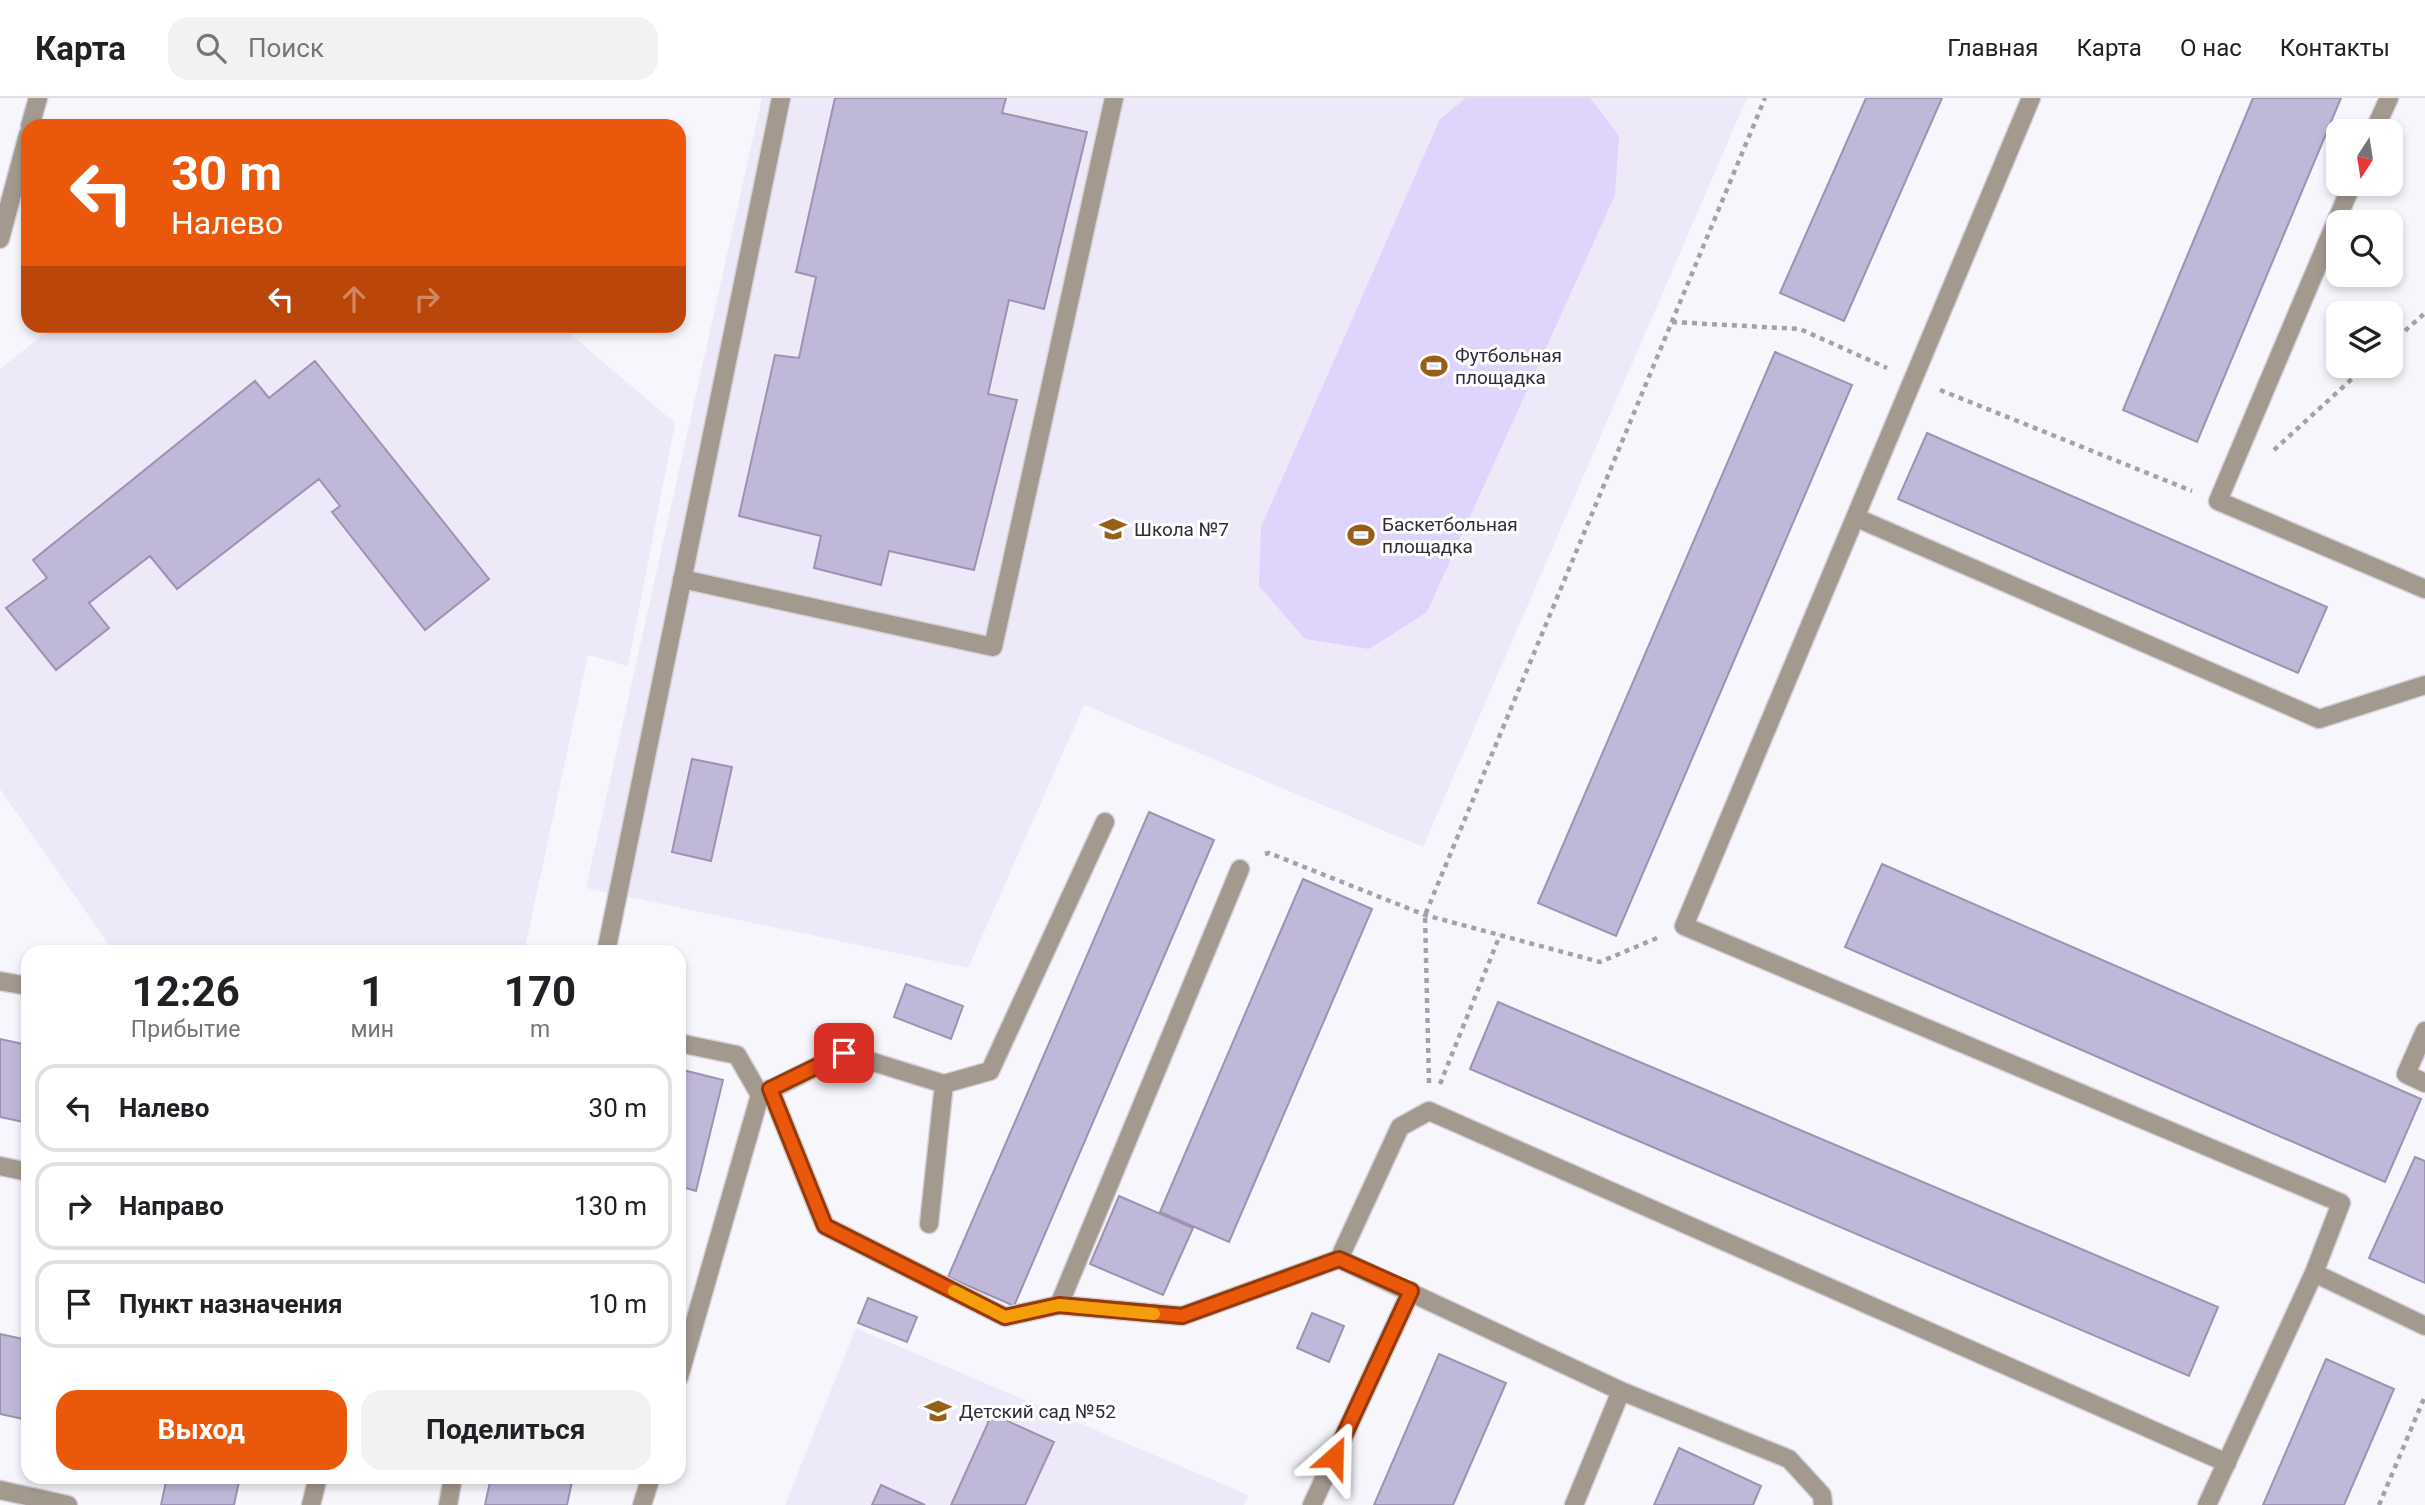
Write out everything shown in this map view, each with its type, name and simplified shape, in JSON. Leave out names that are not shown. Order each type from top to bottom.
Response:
[{"type":"lane","points":[[32,119],[38,98]]},
{"type":"lane","points":[[607,945],[781,98]]},
{"type":"lane","points":[[682,579],[993,647],[1114,98]]},
{"type":"lane","points":[[2031,98],[1684,926],[2341,1203],[2314,1273],[2207,1505]]},
{"type":"lane","points":[[2379,119],[2389,98]]},
{"type":"lane","points":[[0,239],[21,161]]},
{"type":"lane","points":[[2347,196],[2218,501],[2425,589]]},
{"type":"lane","points":[[1857,518],[2319,719],[2425,685]]},
{"type":"lane","points":[[686,1354],[765,1092],[844,1053],[944,1084],[990,1071],[1105,822]]},
{"type":"lane","points":[[1059,1305],[1240,869]]},
{"type":"lane","points":[[0,981],[21,985]]},
{"type":"lane","points":[[2425,1031],[2406,1074],[2425,1083]]},
{"type":"lane","points":[[686,1044],[737,1055],[765,1092],[825,1226],[1005,1317],[1059,1305],[1182,1316],[1339,1259],[1621,1391],[1789,1459],[1822,1495],[1823,1505]]},
{"type":"lane","points":[[929,1224],[944,1084]]},
{"type":"lane","points":[[1339,1259],[1400,1128],[1429,1111],[2227,1463]]},
{"type":"lane","points":[[0,1166],[21,1170]]},
{"type":"lane","points":[[2314,1273],[2425,1326]]},
{"type":"lane","points":[[1312,1505],[1411,1291]]},
{"type":"lane","points":[[1574,1505],[1621,1391]]},
{"type":"lane","points":[[311,1505],[316,1484]]},
{"type":"lane","points":[[448,1505],[452,1484]]},
{"type":"lane","points":[[642,1505],[648,1484]]},
{"type":"lane","points":[[0,1490],[68,1505]]},
{"type":"path","points":[[1429,1111],[1425,915],[1765,98]]},
{"type":"path","points":[[2403,332],[2425,313]]},
{"type":"path","points":[[1672,322],[1800,329],[1914,380],[2218,501]]},
{"type":"path","points":[[2267,456],[2354,378]]},
{"type":"path","points":[[1240,869],[1269,852],[1425,915],[1600,961],[1684,926]]},
{"type":"path","points":[[1429,1111],[1500,935]]},
{"type":"path","points":[[2379,1505],[2425,1396]]},
{"type":"shaded area","name":"Школа №7","points":[[762,98],[1747,98],[1423,847],[1084,705],[968,968],[586,888]]},
{"type":"shaded area","points":[[1466,98],[1590,98],[1619,136],[1615,195],[1427,612],[1369,649],[1305,639],[1259,586],[1261,527],[1440,119]]},
{"type":"shaded area","points":[[45,333],[569,333],[675,423],[628,666],[588,655],[526,945],[109,945],[0,789],[0,369]]},
{"type":"shaded area","name":"Детский сад №52","points":[[856,1328],[1248,1495],[1244,1505],[785,1505]]},
{"type":"building","points":[[835,98],[1006,98],[1002,113],[1087,132],[1044,309],[1009,300],[988,394],[1017,400],[974,570],[889,551],[881,585],[814,568],[821,536],[739,516],[775,355],[799,358],[816,277],[796,272]]},
{"type":"building","points":[[1866,98],[1942,98],[1844,321],[1780,293]]},
{"type":"building","points":[[2253,98],[2341,98],[2332,119],[2326,119],[2326,134],[2197,442],[2123,410]]},
{"type":"building","points":[[1775,352],[1852,385],[1616,936],[1538,903]]},
{"type":"building","points":[[315,361],[489,579],[425,630],[332,512],[340,506],[319,479],[177,589],[150,556],[89,603],[109,628],[56,670],[6,608],[47,578],[33,560],[255,381],[269,398]]},
{"type":"building","points":[[1927,433],[2327,607],[2298,673],[1898,499]]},
{"type":"building","points":[[692,759],[732,767],[711,861],[672,852]]},
{"type":"building","points":[[1149,812],[1214,840],[1014,1306],[948,1277]]},
{"type":"building","points":[[1882,864],[2421,1099],[2385,1182],[1845,947]]},
{"type":"building","points":[[1303,879],[1372,909],[1229,1242],[1160,1212]]},
{"type":"building","points":[[906,984],[963,1006],[951,1039],[894,1017]]},
{"type":"building","points":[[1498,1002],[2218,1307],[2189,1376],[1470,1069]]},
{"type":"building","points":[[0,1039],[21,1044],[21,1122],[0,1117]]},
{"type":"building","points":[[686,1071],[723,1080],[696,1191],[686,1188]]},
{"type":"building","points":[[2415,1157],[2425,1161],[2425,1283],[2369,1258]]},
{"type":"building","points":[[1119,1196],[1193,1228],[1163,1295],[1090,1264]]},
{"type":"building","points":[[868,1298],[917,1317],[907,1342],[858,1323]]},
{"type":"building","points":[[1312,1313],[1344,1326],[1329,1362],[1297,1348]]},
{"type":"building","points":[[0,1334],[21,1338],[21,1418],[0,1414]]},
{"type":"building","points":[[1439,1354],[1506,1383],[1453,1505],[1374,1505]]},
{"type":"building","points":[[2326,1359],[2394,1389],[2344,1505],[2263,1505]]},
{"type":"building","points":[[992,1414],[1054,1442],[1025,1505],[951,1505]]},
{"type":"building","points":[[1679,1448],[1761,1486],[1753,1505],[1654,1505]]},
{"type":"building","points":[[166,1484],[238,1484],[234,1505],[161,1505]]},
{"type":"building","points":[[490,1484],[572,1484],[567,1505],[485,1505]]},
{"type":"building","points":[[881,1485],[925,1505],[872,1505]]},
{"type":"slow traffic","points":[[954,1291],[1005,1317],[1059,1305],[1154,1314]]},
{"type":"place","name":"Футбольная площадка","points":[[1434,366]]},
{"type":"place","name":"Школа №7","points":[[1113,529]]},
{"type":"place","name":"Баскетбольная площадка","points":[[1361,535]]},
{"type":"place","name":"Детский сад №52","points":[[938,1411]]},
{"type":"route","points":[[844,1053],[770,1089],[825,1226],[1005,1317],[1059,1305],[1182,1316],[1339,1259],[1411,1291],[1334,1457]]}]
